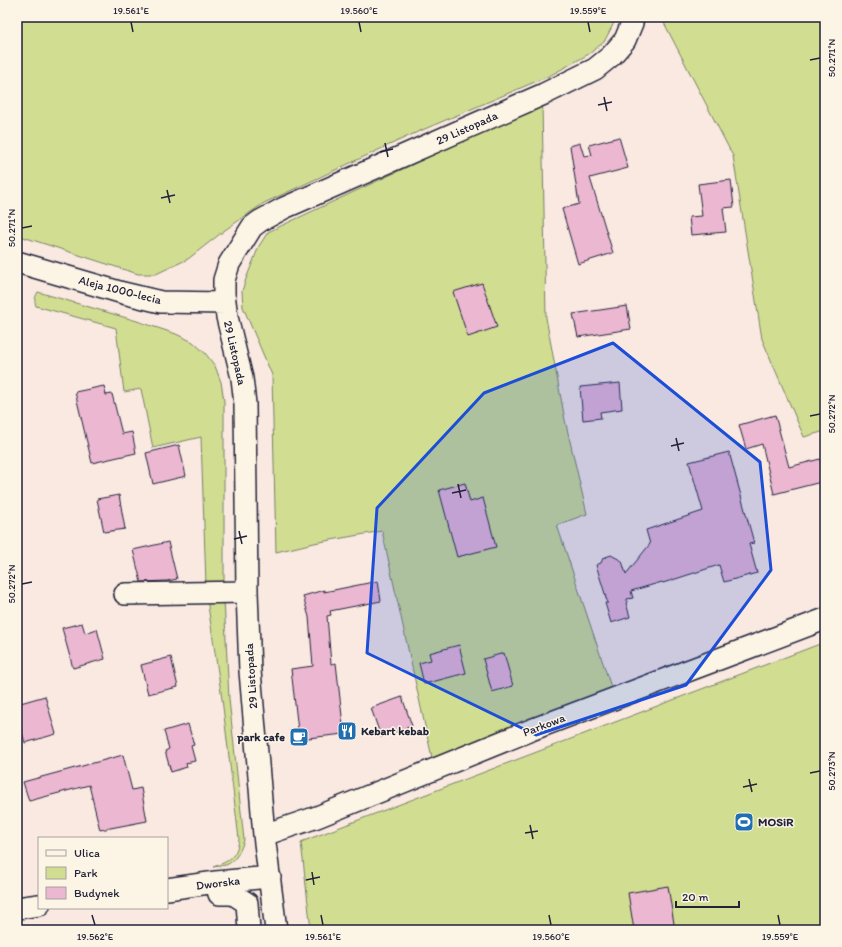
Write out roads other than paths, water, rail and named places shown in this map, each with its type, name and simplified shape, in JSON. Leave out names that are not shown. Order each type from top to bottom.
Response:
[{"type":"street","name":"29 Listopada","points":[[276,930],[264,835],[250,671],[247,592],[245,404],[242,378],[225,303],[224,280],[229,264],[252,227],[284,208],[544,94],[595,69],[611,56],[625,40],[633,17]]},
{"type":"street","name":"Aleja 1000-lecia","points":[[17,262],[114,291],[161,302],[225,303]]},
{"type":"street","points":[[125,594],[247,592]]},
{"type":"street","name":"Parkowa","points":[[264,835],[317,817],[531,730],[825,619]]},
{"type":"street","name":"Dworska","points":[[168,889],[216,882],[270,877]]},
{"type":"street","points":[[216,882],[218,894],[233,894],[247,903],[250,930]]},
{"type":"street","points":[[17,908],[38,905]]},
{"type":"place","name":"Kebart kebab","points":[[347,731]]},
{"type":"place","name":"park cafe","points":[[299,737]]},
{"type":"place","name":"MOSiR","points":[[744,822]]}]
